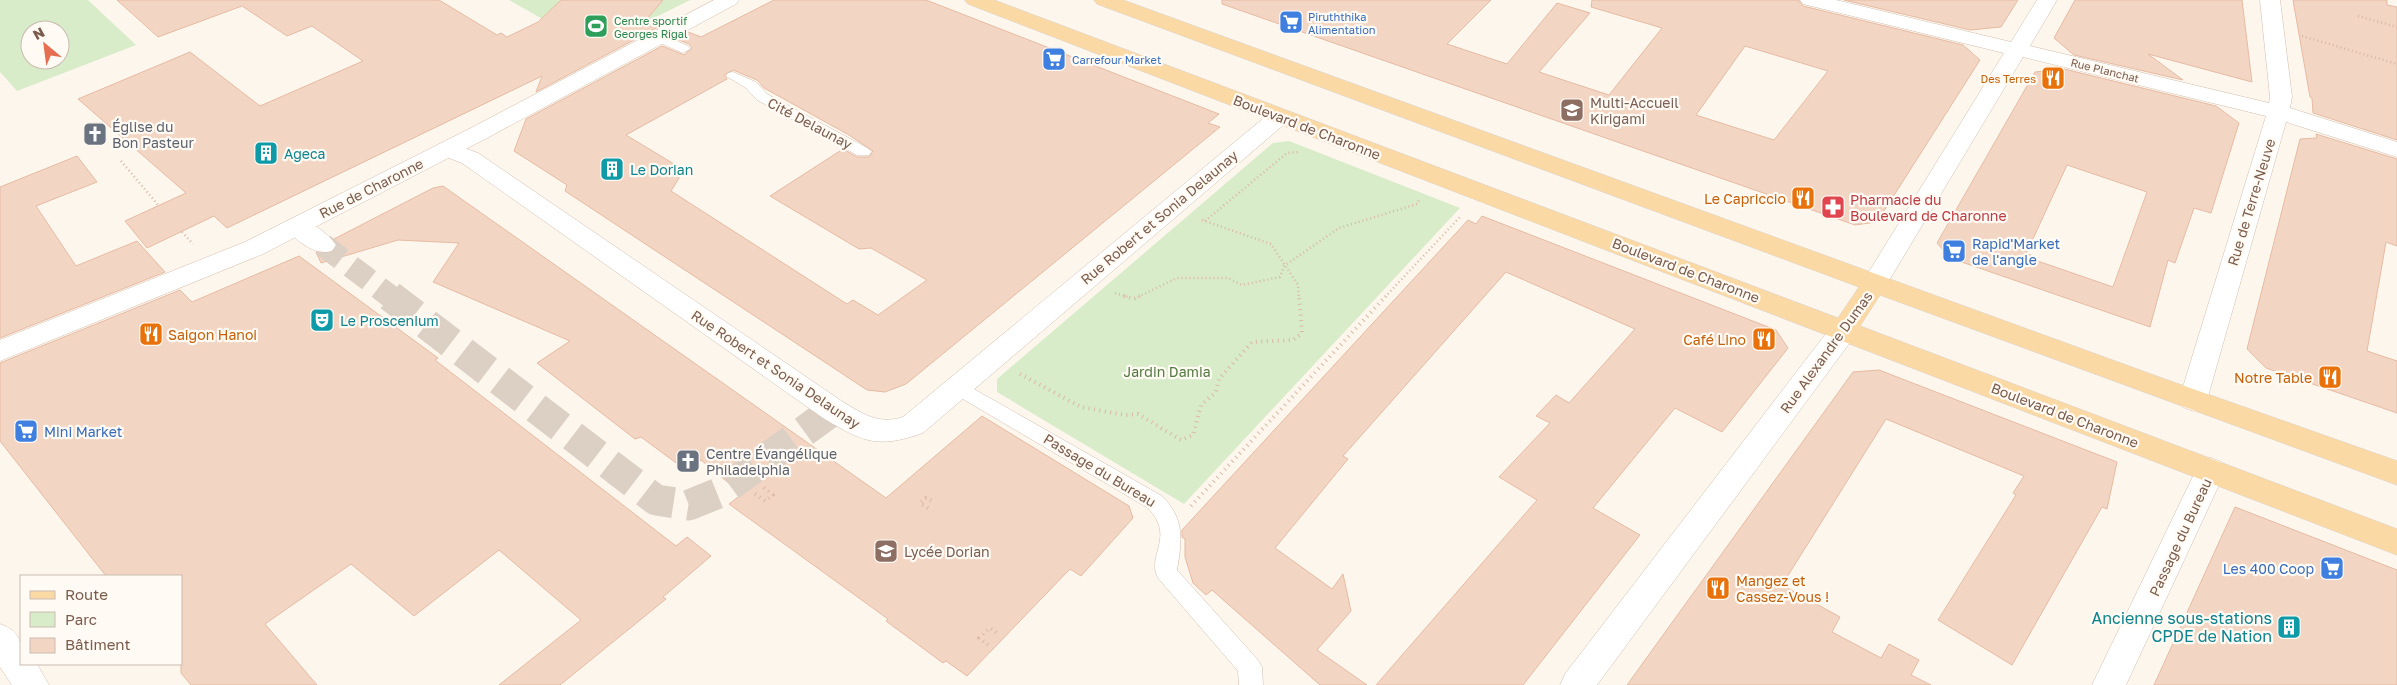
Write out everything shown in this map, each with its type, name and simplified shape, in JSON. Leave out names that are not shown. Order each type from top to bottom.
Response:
[{"type":"main road","name":"Boulevard de Charonne","points":[[975,0],[2397,542]]},
{"type":"main road","points":[[1104,0],[2193,400],[2397,473]]},
{"type":"main road","name":"Rue Alexandre Dumas","points":[[1844,330],[1875,283]]},
{"type":"street","name":"Rue de Charonne","points":[[0,351],[254,248],[448,149],[729,0]]},
{"type":"street","name":"Rue Planchat","points":[[1810,0],[2278,112],[2397,150]]},
{"type":"street","name":"Rue Alexandre Dumas","points":[[1875,283],[2047,0]]},
{"type":"street","name":"Rue de Terre-Neuve","points":[[2193,400],[2281,97],[2270,0]]},
{"type":"street","name":"Rue Robert et Sonia Delaunay","points":[[448,149],[470,158],[833,410],[872,433],[898,431],[913,425],[1279,117]]},
{"type":"street","points":[[298,226],[323,245]]},
{"type":"street","name":"Rue Alexandre Dumas","points":[[1577,685],[1844,330]]},
{"type":"street","name":"Passage du Bureau","points":[[2110,685],[2211,470]]},
{"type":"street","points":[[0,639],[32,685]]},
{"type":"lane","points":[[658,37],[683,49]]},
{"type":"lane","name":"Cité Delaunay","points":[[733,76],[751,85],[762,97],[863,152]]},
{"type":"lane","name":"Passage du Bureau","points":[[958,387],[1155,502],[1167,511],[1170,521]]},
{"type":"lane","points":[[1170,521],[1171,533],[1166,572],[1250,667],[1251,685]]},
{"type":"path","points":[[2358,16],[2397,27]]},
{"type":"path","points":[[2300,35],[2397,64]]},
{"type":"path","points":[[1205,221],[1287,153],[1302,152]]},
{"type":"path","points":[[121,161],[159,206]]},
{"type":"path","points":[[1411,195],[1420,198]]},
{"type":"path","points":[[1107,291],[1134,299],[1177,278],[1228,278],[1242,286],[1280,277],[1284,266],[1339,228],[1417,204],[1420,198],[1425,195]]},
{"type":"path","points":[[1170,521],[1190,507],[1460,217]]},
{"type":"path","points":[[1014,370],[1081,407],[1125,415],[1138,414],[1181,440],[1193,436],[1196,412],[1205,398],[1216,392],[1219,379],[1252,342],[1293,340],[1302,333],[1298,285],[1284,266],[1272,244],[1198,218]]},
{"type":"path","points":[[755,494],[765,501],[774,494],[763,487]]},
{"type":"path","points":[[928,508],[920,503],[926,498],[934,502]]},
{"type":"path","points":[[988,645],[980,638],[990,628],[999,635]]},
{"type":"green space","points":[[0,0],[88,0],[136,45],[17,91],[0,72]]},
{"type":"green space","name":"Centre sportif Georges Rigal","points":[[509,0],[690,0],[594,48]]},
{"type":"green space","name":"Jardin Damia","points":[[1289,141],[1460,208],[1184,504],[997,392],[997,379],[1273,143]]},
{"type":"building","points":[[117,0],[439,0],[497,35],[501,33],[507,37],[538,22],[561,0],[663,0],[647,19],[664,24],[536,92],[542,76],[227,228],[214,216],[147,248],[125,221],[186,193],[78,99],[190,52],[260,106],[363,61],[312,26],[287,36],[242,6],[158,37]]},
{"type":"building","points":[[774,0],[926,0],[1219,114],[1208,123],[1220,127],[906,384],[885,392],[867,390],[565,191],[567,185],[514,151],[526,119],[662,46],[684,55],[692,48],[689,44],[676,39],[688,32],[701,37]],"holes":[[[733,70],[757,80],[764,88],[849,135],[873,151],[869,157],[857,157],[843,149],[770,196],[859,249],[871,248],[927,280],[878,315],[853,300],[847,304],[671,191],[684,170],[626,135],[727,79],[724,75]]]},
{"type":"building","points":[[1222,0],[1491,0],[1447,44],[1507,64],[1557,3],[1590,13],[1539,72],[1609,95],[1662,28],[1591,7],[1592,0],[1798,0],[1803,6],[1963,45],[1980,60],[1877,222],[1855,225],[1222,4]],"holes":[[[1745,46],[1828,71],[1774,140],[1696,115]]]},
{"type":"building","points":[[1844,0],[2018,0],[2001,27],[1970,30]]},
{"type":"building","points":[[2075,0],[2242,0],[2252,82],[2148,54],[2183,80],[2074,55],[2054,38]]},
{"type":"building","points":[[2293,0],[2387,0],[2387,5],[2397,7],[2397,140],[2313,113],[2312,98],[2310,97]]},
{"type":"building","points":[[2064,69],[2216,106],[2239,123],[2211,213],[2194,208],[2175,263],[2168,260],[2150,327],[1950,258],[1937,243],[2035,72]],"holes":[[[2067,165],[2147,192],[2113,287],[2029,258],[2031,255],[2026,254]]]},
{"type":"building","points":[[2316,134],[2397,159],[2397,246],[2386,242],[2367,351],[2397,361],[2397,413],[2266,368],[2247,349],[2300,139],[2317,138]]},
{"type":"building","points":[[77,156],[97,182],[36,206],[76,266],[137,241],[165,272],[0,338],[0,187]]},
{"type":"building","points":[[443,186],[886,498],[982,416],[1129,506],[1133,518],[1081,576],[1070,569],[967,676],[946,661],[943,663],[886,621],[888,619],[729,504],[742,494],[701,460],[687,471],[641,437],[635,439],[537,363],[570,341],[433,282],[459,243],[398,240],[321,263],[316,252],[334,252],[338,245],[334,239],[433,188]]},
{"type":"building","points":[[1482,216],[1776,330],[1788,348],[1722,432],[1675,408],[1593,508],[1640,535],[1523,685],[1376,685],[1537,500],[1499,477],[1550,423],[1536,416],[1556,395],[1569,403],[1635,329],[1506,272],[1343,456],[1348,459],[1275,548],[1332,589],[1343,574],[1351,611],[1317,650],[1367,685],[1320,685],[1212,590],[1206,595],[1193,583],[1185,557],[1185,539],[1182,537],[1182,530],[1468,220],[1476,224]]},
{"type":"building","points":[[299,256],[438,358],[435,360],[676,546],[687,537],[711,556],[663,597],[666,599],[560,685],[499,685],[581,620],[499,550],[414,616],[351,564],[265,624],[317,685],[191,685],[181,673],[182,575],[105,575],[0,441],[0,363],[180,290],[192,302]]},
{"type":"building","points":[[1879,370],[2117,462],[2107,509],[2102,507],[2012,665],[1938,620],[2016,495],[2013,493],[2024,476],[1886,419],[1782,585],[1840,617],[1832,632],[1881,658],[1889,644],[1919,660],[1911,675],[1931,685],[1627,685],[1853,372]]},
{"type":"building","name":"Ancienne sous-stations CPDE de Nation","points":[[2235,507],[2397,570],[2397,685],[2154,685]]},
{"type":"tunnel","points":[[323,245],[391,297]]},
{"type":"tunnel","points":[[390,296],[656,500],[689,505],[721,492],[833,410]]},
{"type":"place","name":"Piruththika Alimentation","points":[[1291,22]]},
{"type":"place","name":"Centre sportif Georges Rigal","points":[[596,26]]},
{"type":"place","name":"Carrefour Market","points":[[1054,59]]},
{"type":"place","name":"Des Terres","points":[[2053,78]]},
{"type":"place","name":"Multi-Accueil Kirigami","points":[[1572,110]]},
{"type":"place","name":"Église du Bon Pasteur","points":[[95,134]]},
{"type":"place","name":"Ageca","points":[[266,153]]},
{"type":"place","name":"Le Dorian","points":[[612,169]]},
{"type":"place","name":"Le Capriccio","points":[[1803,198]]},
{"type":"place","name":"Pharmacie du Boulevard de Charonne","points":[[1833,207]]},
{"type":"place","name":"Rapid'Market de l'angle","points":[[1954,251]]},
{"type":"place","name":"Le Proscenium","points":[[322,320]]},
{"type":"place","name":"Saigon Hanoi","points":[[151,334]]},
{"type":"place","name":"Café Lino","points":[[1764,339]]},
{"type":"place","name":"Notre Table","points":[[2330,377]]},
{"type":"place","name":"Mini Market","points":[[26,431]]},
{"type":"place","name":"Centre Évangélique Philadelphia","points":[[688,461]]},
{"type":"place","name":"Lycée Dorian","points":[[886,551]]},
{"type":"place","name":"Les 400 Coop","points":[[2332,568]]},
{"type":"place","name":"Mangez et Cassez-Vous !","points":[[1718,588]]},
{"type":"place","name":"Ancienne sous-stations CPDE de Nation","points":[[2289,627]]}]
